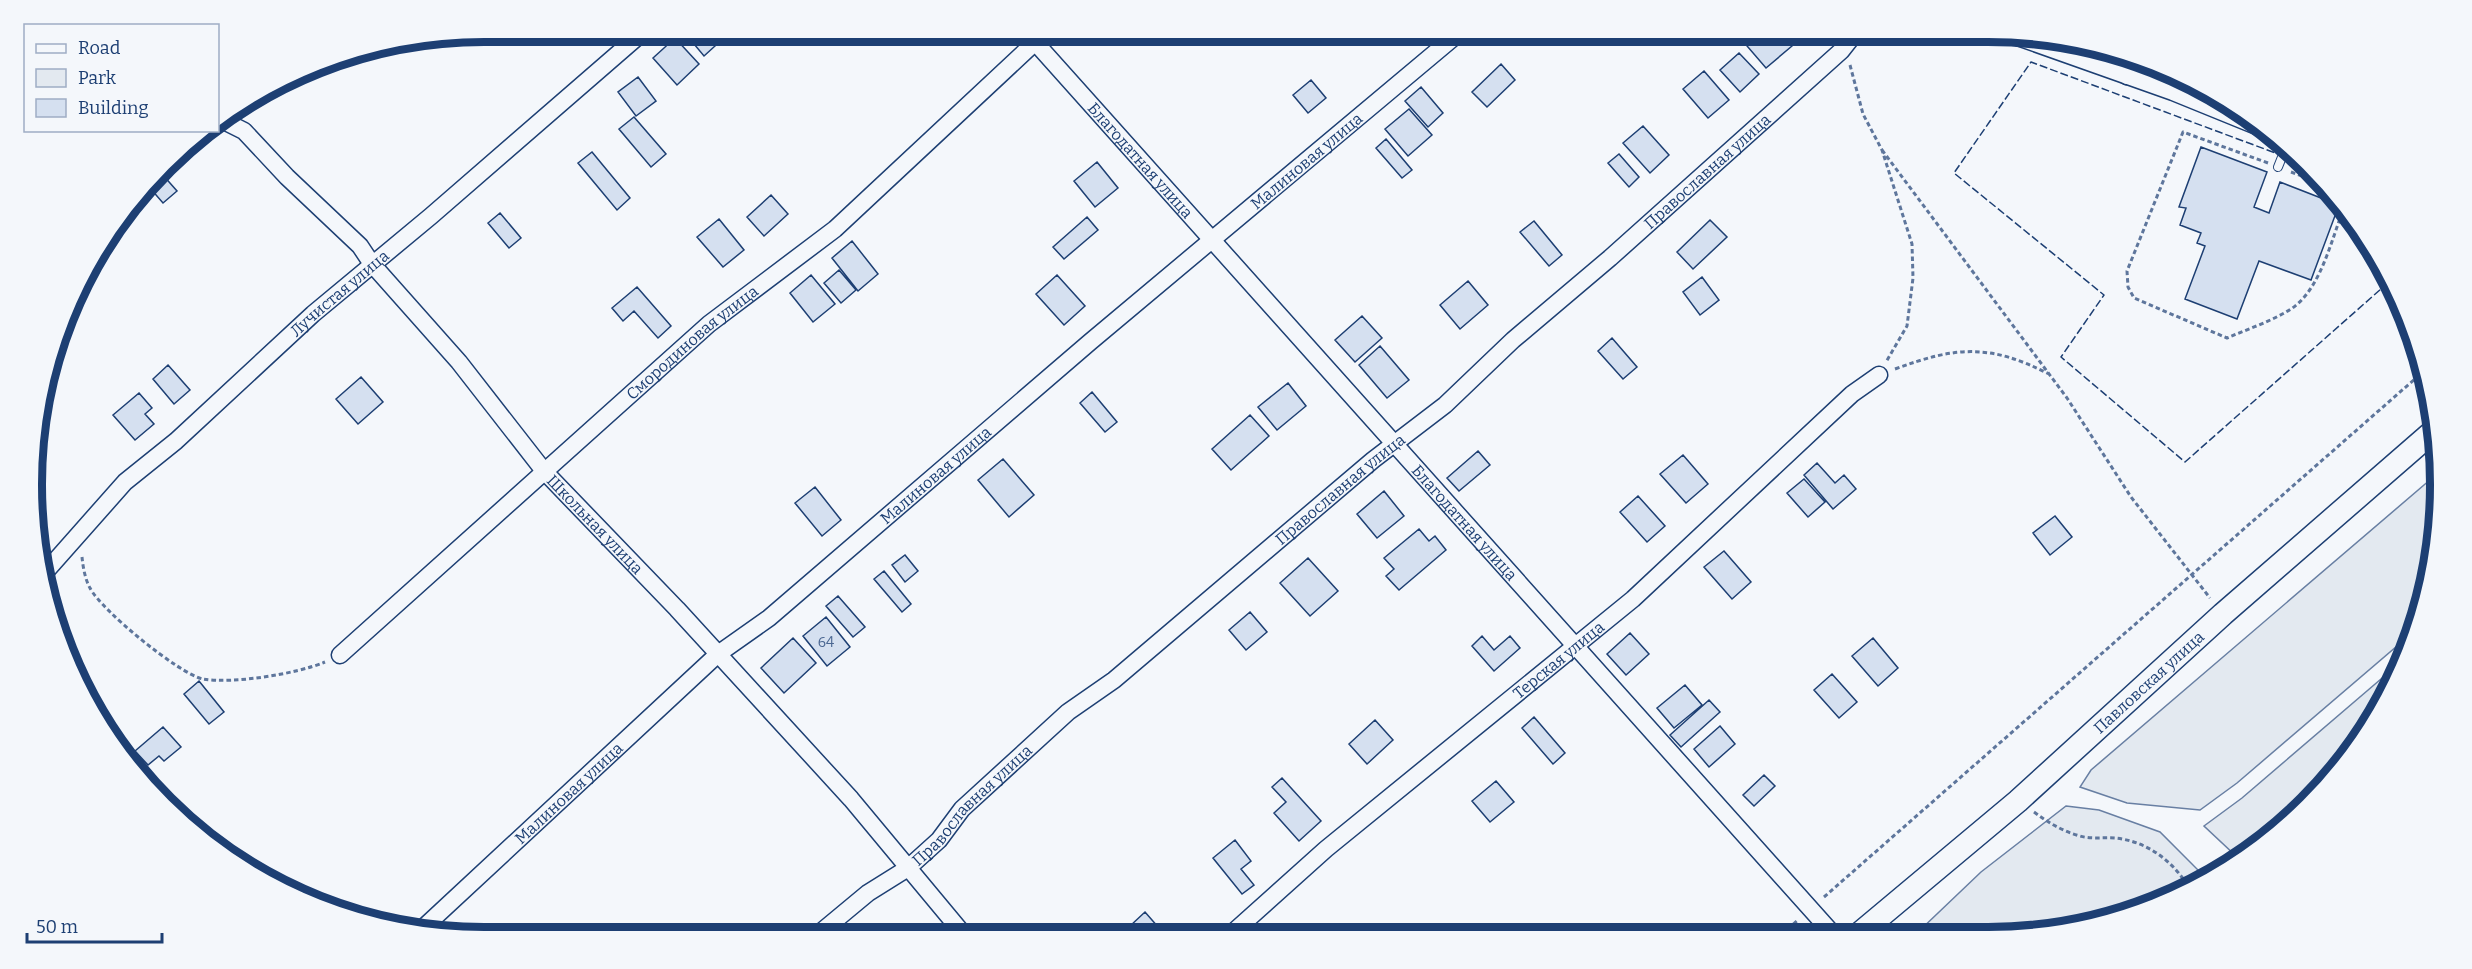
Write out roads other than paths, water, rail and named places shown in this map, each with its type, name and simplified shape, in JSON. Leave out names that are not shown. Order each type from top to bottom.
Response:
[{"type":"street","name":"Лучистая улица","points":[[50,566],[125,482],[176,441],[372,264],[431,216],[631,42]]},
{"type":"street","name":"Смородиновая улица","points":[[340,655],[710,324],[835,229],[1028,42]]},
{"type":"street","name":"Благодатная улица","points":[[1041,42],[1212,240],[1827,927]]},
{"type":"street","name":"Малиновая улица","points":[[428,923],[718,654],[769,618],[1448,42]]},
{"type":"street","name":"Православная улица","points":[[827,927],[868,893],[908,868],[939,840],[962,809],[1068,712],[1114,680],[1394,443],[1445,405],[1513,340],[1610,258],[1848,42]]},
{"type":"street","points":[[2042,46],[2233,117]]},
{"type":"street","points":[[2127,76],[2132,66]]},
{"type":"street","name":"Школьная улица","points":[[229,124],[244,131],[258,144],[287,177],[360,246],[372,264],[459,362],[544,471],[718,654],[851,799],[957,927]]},
{"type":"street","name":"Терская улица","points":[[1239,927],[1326,849],[1633,599],[1852,394],[1879,375]]},
{"type":"street","name":"Павловская улица","points":[[1867,927],[2018,801],[2223,614],[2427,437]]},
{"type":"lane","points":[[2278,167],[2283,155]]}]
